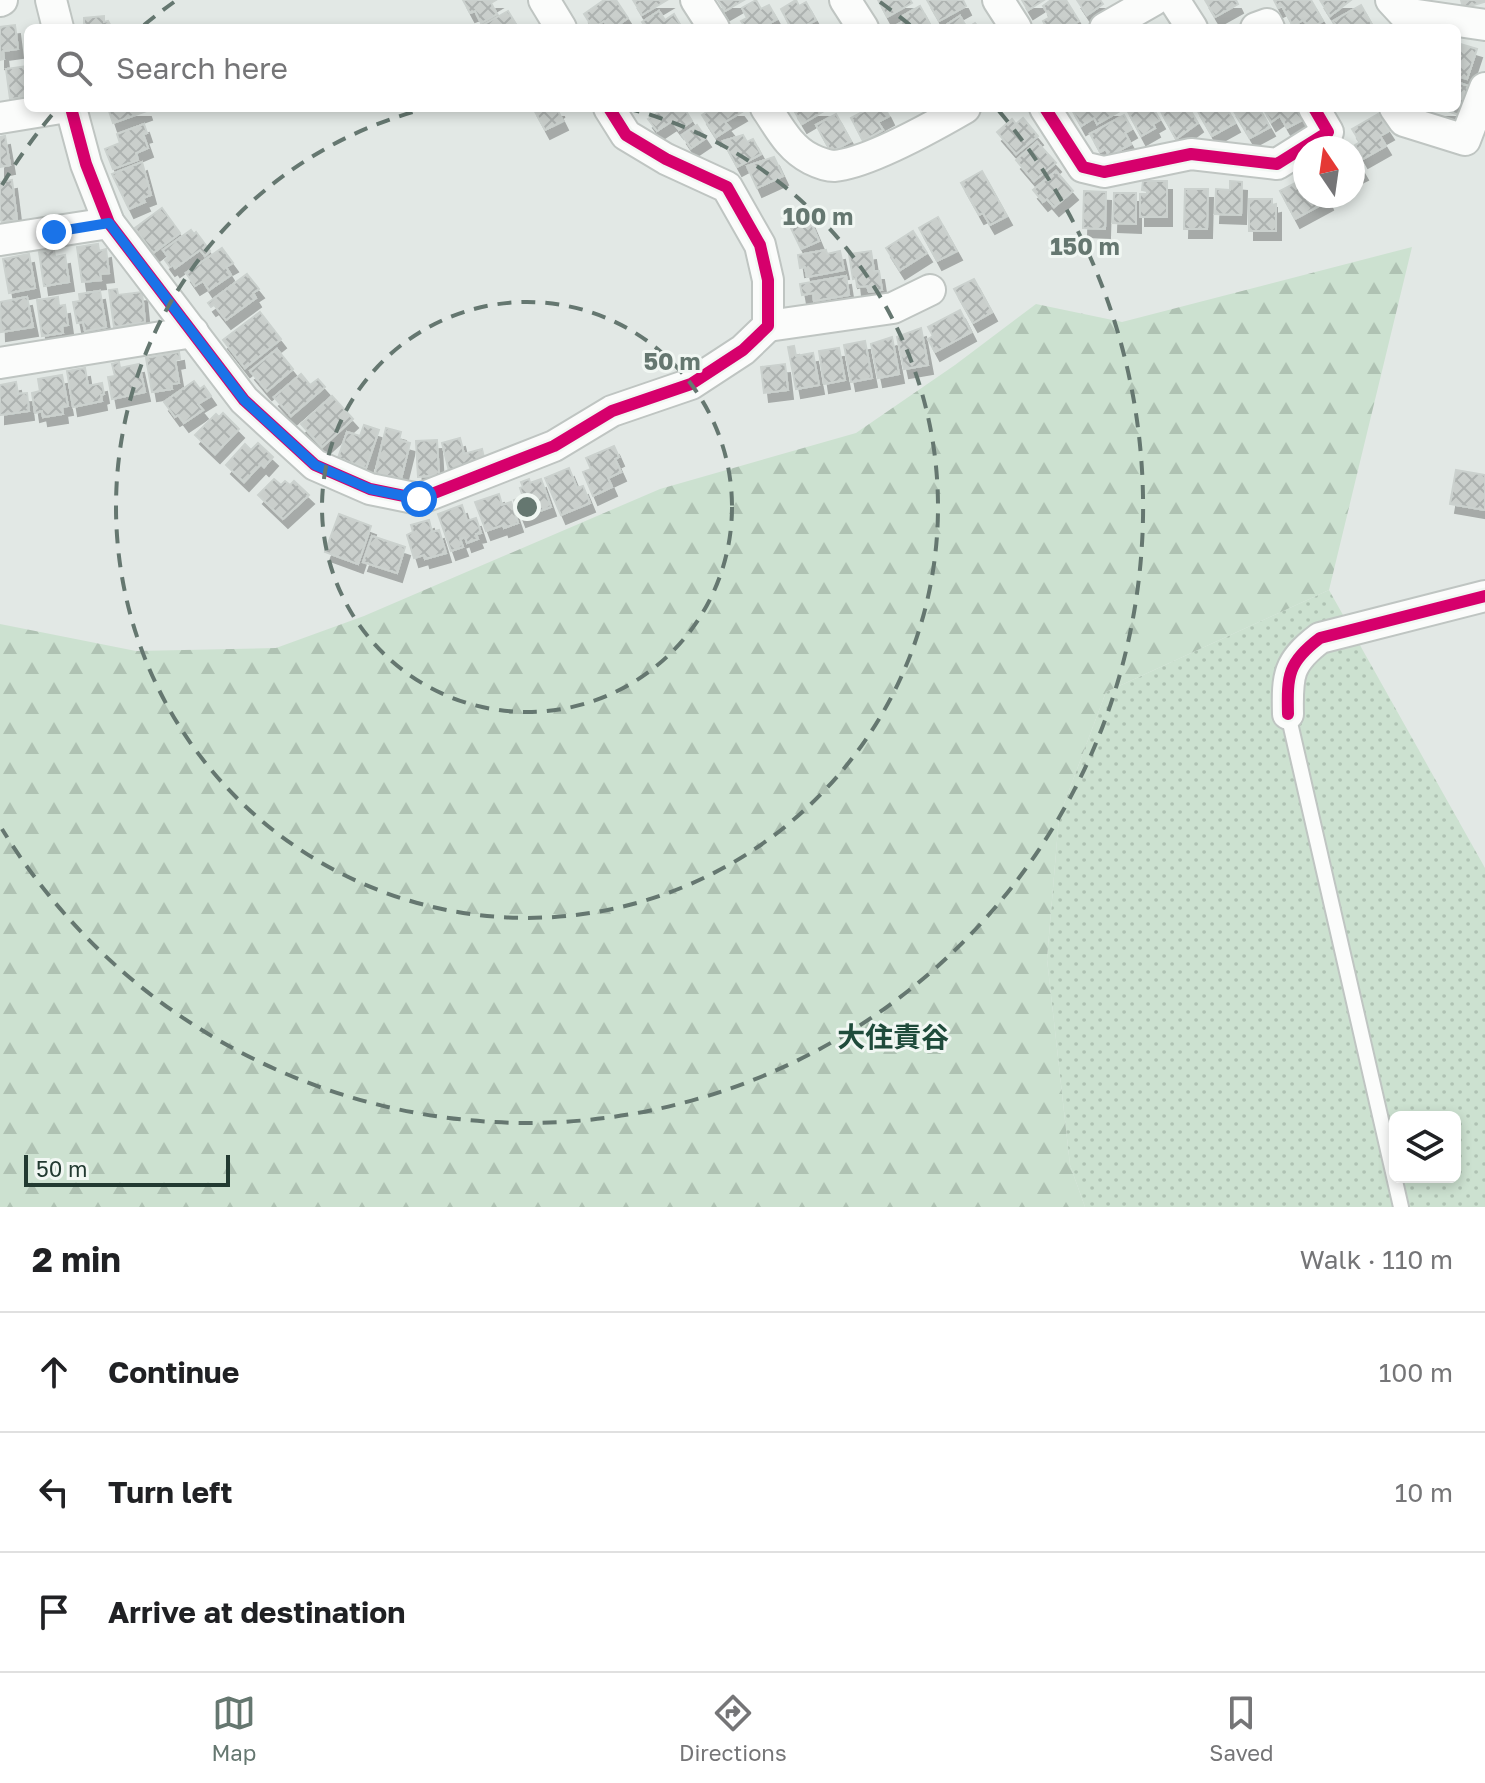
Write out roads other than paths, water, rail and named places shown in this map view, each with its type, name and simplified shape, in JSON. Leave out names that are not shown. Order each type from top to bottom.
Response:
[{"type":"street","points":[[51,0],[57,24]]},
{"type":"street","points":[[544,0],[559,24]]},
{"type":"street","points":[[696,0],[711,24]]},
{"type":"street","points":[[845,0],[860,24]]},
{"type":"street","points":[[998,0],[1013,24]]},
{"type":"street","points":[[1112,24],[1155,1],[1187,24]]},
{"type":"street","points":[[1395,14],[1485,25]]},
{"type":"street","points":[[1398,112],[1404,121],[1465,140],[1485,88]]},
{"type":"street","points":[[0,118],[37,112]]},
{"type":"street","points":[[72,112],[86,164],[109,223],[244,400],[315,465],[370,489],[419,499],[554,446],[612,411],[691,384],[743,350],[768,326],[893,308],[930,290]]},
{"type":"street","points":[[612,112],[626,135],[666,159],[727,187],[760,245],[768,280],[768,326]]},
{"type":"street","points":[[769,112],[789,144],[810,158],[832,166],[866,157],[921,119],[949,112]]},
{"type":"street","points":[[1048,112],[1083,167],[1104,172],[1191,154],[1277,164],[1328,132],[1316,112]]},
{"type":"street","points":[[0,240],[109,223]]},
{"type":"street","points":[[0,363],[193,332]]},
{"type":"street","points":[[1288,714],[1287,677],[1300,653],[1320,638],[1485,596]]},
{"type":"lane","points":[[1288,714],[1401,1207]]},
{"type":"district","name":"大住責谷","points":[[893,1037]]}]
